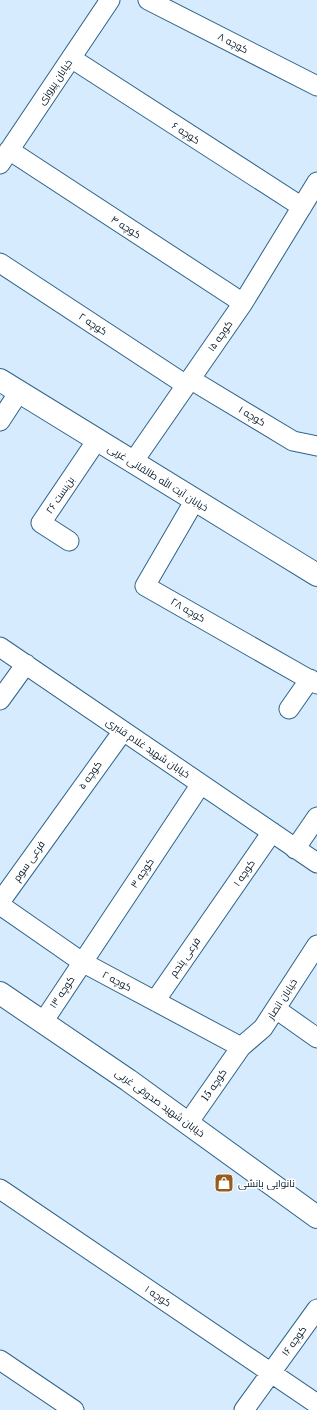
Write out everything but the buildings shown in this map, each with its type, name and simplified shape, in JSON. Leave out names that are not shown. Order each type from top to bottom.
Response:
[{"type":"street","name":"خیابان پیروزی","points":[[5,157],[110,0]]},
{"type":"street","name":"کوچه ۸","points":[[148,0],[317,86]]},
{"type":"street","name":"کوچه ۶","points":[[71,58],[302,207]]},
{"type":"street","name":"کوچه ۴","points":[[5,157],[243,303]]},
{"type":"street","name":"کوچه ۱۵","points":[[133,462],[243,303],[317,182]]},
{"type":"street","name":"کوچه ۲","points":[[0,263],[188,382]]},
{"type":"street","name":"خیابان آیت الله طالقانی غربی","points":[[0,380],[317,575]]},
{"type":"street","name":"کوچه ۱","points":[[188,382],[293,441],[317,446]]},
{"type":"street","points":[[0,421],[19,392]]},
{"type":"street","name":"بن‌بست ۲۶","points":[[69,541],[41,523],[97,440]]},
{"type":"street","name":"کوچه ۲۸","points":[[194,500],[145,586],[313,681]]},
{"type":"street","name":"خیابان شهید غلام قنبری","points":[[0,647],[295,849]]},
{"type":"street","points":[[0,700],[26,664]]},
{"type":"street","points":[[289,710],[313,681]]},
{"type":"street","name":"کوچه ۵","points":[[58,819],[123,731]]},
{"type":"street","name":"کوچه ۳","points":[[82,962],[201,784]]},
{"type":"street","points":[[317,818],[295,849],[317,863]]},
{"type":"street","name":"فرعی سوم","points":[[0,902],[58,819]]},
{"type":"street","name":"کوچه ۱","points":[[215,914],[272,832]]},
{"type":"street","name":"کوچه ۲","points":[[0,905],[82,962],[241,1047]]},
{"type":"street","name":"فرعی پنجم","points":[[155,1001],[215,914]]},
{"type":"street","name":"خیابان انصار","points":[[241,1047],[263,1028],[317,946]]},
{"type":"street","name":"کوچه ۱۳","points":[[43,1022],[82,962]]},
{"type":"street","name":"خیابان شهید صدوقی غربی","points":[[0,993],[128,1080],[316,1215]]},
{"type":"street","points":[[276,1009],[317,1038]]},
{"type":"street","name":"کوچه 15","points":[[188,1123],[241,1047]]},
{"type":"street","name":"کوچه ۱","points":[[0,1189],[317,1404]]},
{"type":"street","name":"کوچه ۱۶","points":[[244,1410],[317,1309]]},
{"type":"street","points":[[0,1360],[74,1410]]},
{"type":"place","name":"نانوایی بانشی","points":[[224,1183]]}]
